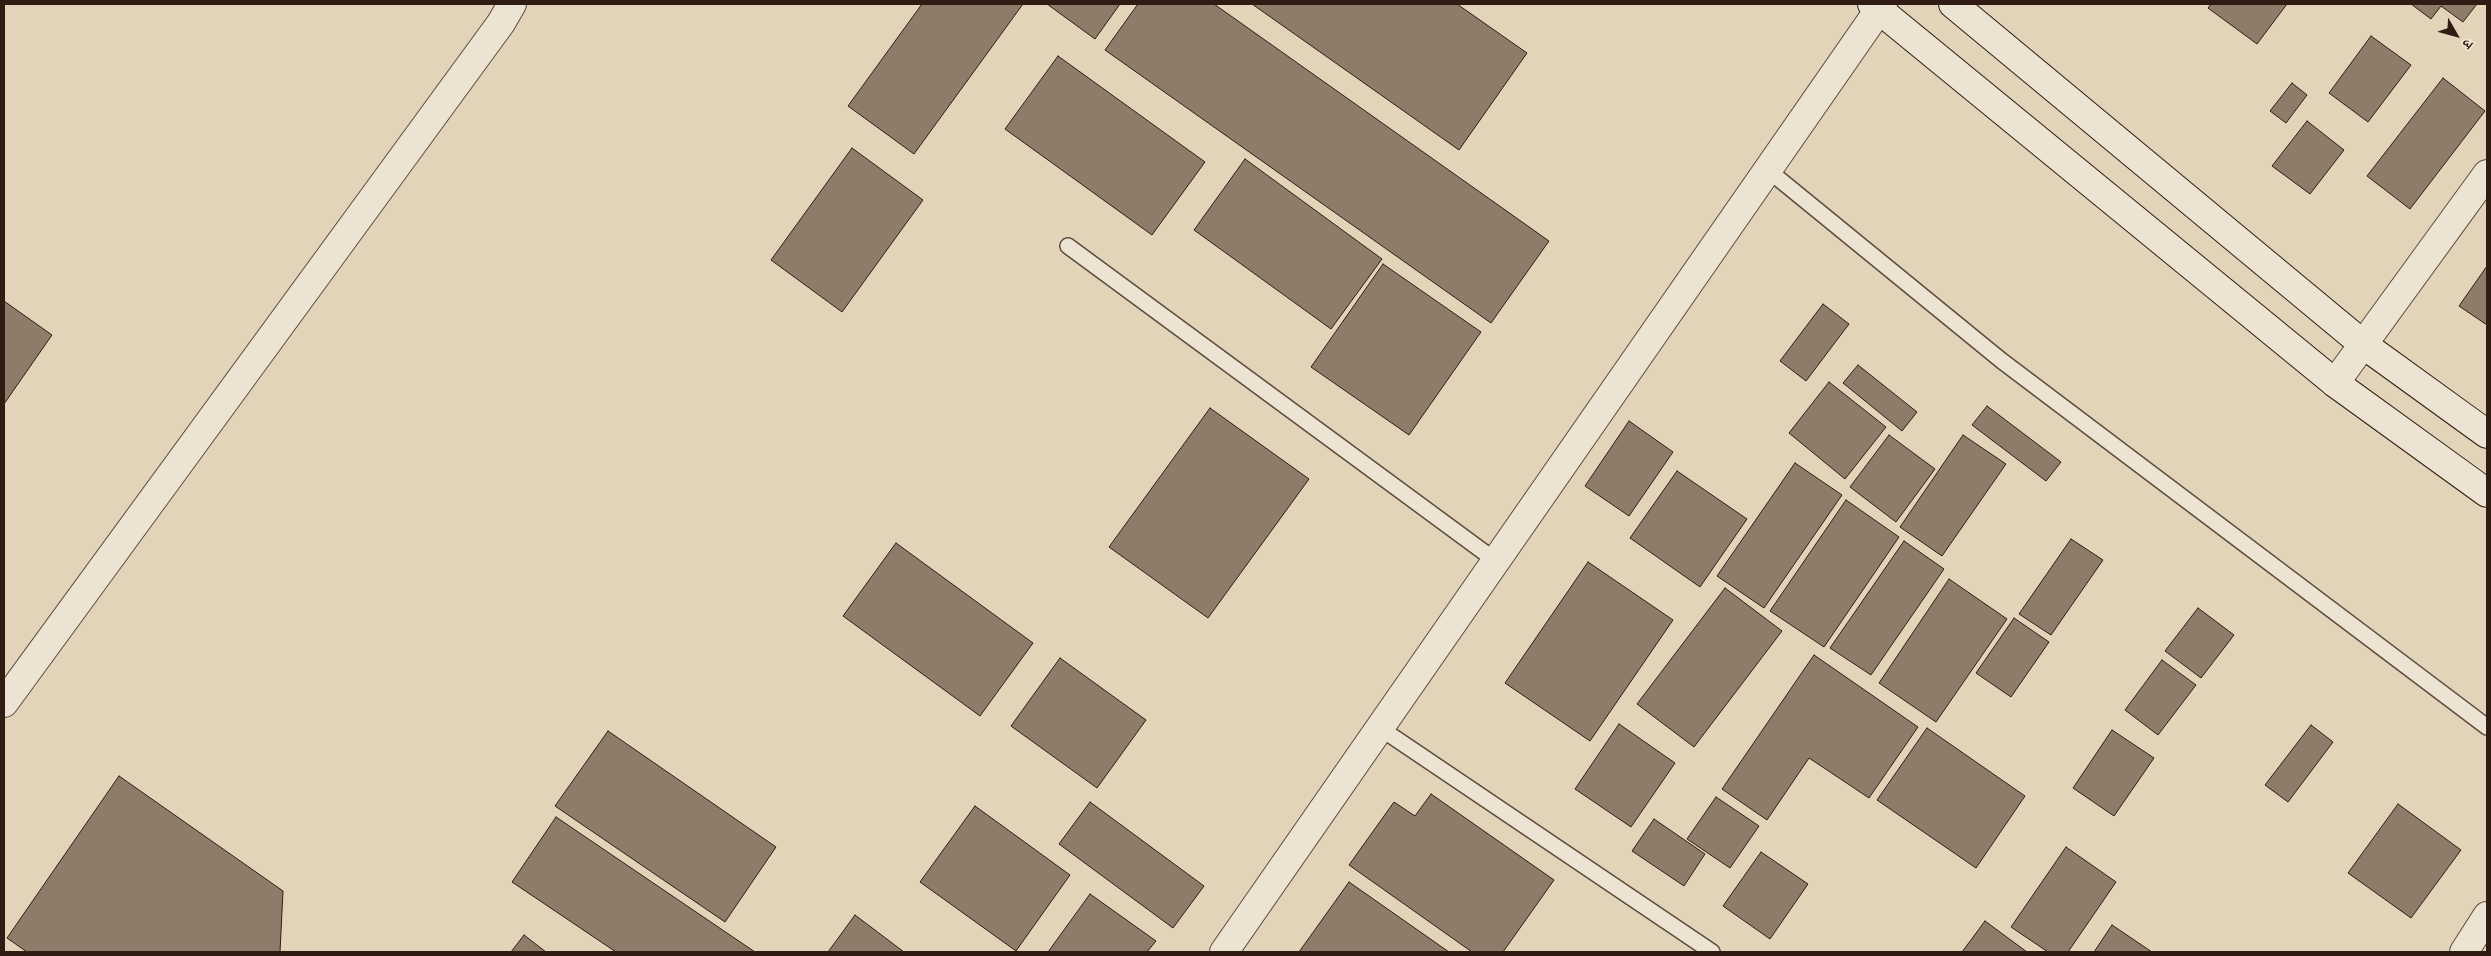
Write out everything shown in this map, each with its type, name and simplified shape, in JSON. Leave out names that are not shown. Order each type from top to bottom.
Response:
[{"type":"street","points":[[4,703],[495,31],[512,4]]},
{"type":"street","points":[[1953,4],[2364,345],[2487,434]]},
{"type":"street","points":[[1224,952],[1768,170],[1878,6],[2335,383],[2487,493]]},
{"type":"street","points":[[2335,383],[2487,174]]},
{"type":"street","points":[[2464,952],[2487,916]]},
{"type":"lane","points":[[1768,170],[2002,361],[2487,727]]},
{"type":"lane","points":[[1068,246],[1496,561]]},
{"type":"lane","points":[[1380,728],[1712,952]]},
{"type":"building","points":[[922,4],[1023,4],[914,154],[848,106]]},
{"type":"building","points":[[1047,4],[1120,4],[1095,39]]},
{"type":"building","points":[[1138,4],[1214,4],[1549,241],[1491,323],[1105,50]]},
{"type":"building","points":[[1252,4],[1457,4],[1527,53],[1459,150]]},
{"type":"building","points":[[2211,4],[2287,4],[2257,44],[2208,8]]},
{"type":"building","points":[[2411,4],[2477,4],[2463,22],[2441,6],[2431,19]]},
{"type":"building","points":[[2371,36],[2411,65],[2368,122],[2329,93]]},
{"type":"building","points":[[1058,56],[1205,162],[1152,235],[1005,129]]},
{"type":"building","points":[[2443,78],[2485,111],[2410,209],[2367,176]]},
{"type":"building","points":[[2292,83],[2307,95],[2286,123],[2270,111]]},
{"type":"building","points":[[2307,121],[2344,150],[2310,194],[2272,166]]},
{"type":"building","points":[[852,148],[923,200],[842,312],[771,260]]},
{"type":"building","points":[[1245,159],[1382,259],[1331,329],[1194,230]]},
{"type":"building","points":[[1383,264],[1481,332],[1409,435],[1311,367]]},
{"type":"building","points":[[2487,266],[2487,325],[2459,306]]},
{"type":"building","points":[[4,301],[52,335],[4,404]]},
{"type":"building","points":[[1823,304],[1849,324],[1806,381],[1780,361]]},
{"type":"building","points":[[1858,365],[1917,412],[1902,431],[1843,383]]},
{"type":"building","points":[[1829,382],[1886,427],[1845,479],[1789,433]]},
{"type":"building","points":[[1987,406],[2061,462],[2046,481],[1972,425]]},
{"type":"building","points":[[1210,408],[1309,479],[1208,618],[1109,547]]},
{"type":"building","points":[[1629,421],[1673,452],[1629,516],[1585,486]]},
{"type":"building","points":[[1889,435],[1935,469],[1896,522],[1850,487]]},
{"type":"building","points":[[1963,435],[2006,464],[1942,556],[1900,527]]},
{"type":"building","points":[[1795,463],[1842,495],[1764,608],[1717,576]]},
{"type":"building","points":[[1677,471],[1747,519],[1700,587],[1630,538]]},
{"type":"building","points":[[1846,500],[1899,537],[1824,647],[1770,611]]},
{"type":"building","points":[[2071,539],[2103,560],[2051,635],[2019,614]]},
{"type":"building","points":[[1904,541],[1944,569],[1871,675],[1830,648]]},
{"type":"building","points":[[896,543],[1033,643],[980,716],[843,616]]},
{"type":"building","points":[[1588,562],[1673,620],[1590,741],[1505,683]]},
{"type":"building","points":[[1949,579],[2007,619],[1936,722],[1879,683]]},
{"type":"building","points":[[1725,588],[1782,631],[1694,747],[1637,704]]},
{"type":"building","points":[[2198,608],[2234,635],[2201,678],[2165,651]]},
{"type":"building","points":[[2014,618],[2049,642],[2011,697],[1976,673]]},
{"type":"building","points":[[1814,655],[1918,727],[1869,798],[1809,758],[1767,820],[1722,789]]},
{"type":"building","points":[[1060,658],[1146,720],[1097,788],[1011,726]]},
{"type":"building","points":[[2162,660],[2196,685],[2158,735],[2125,710]]},
{"type":"building","points":[[1619,724],[1675,763],[1631,827],[1575,789]]},
{"type":"building","points":[[2311,725],[2333,742],[2288,802],[2265,785]]},
{"type":"building","points":[[1927,728],[2025,796],[1976,868],[1877,800]]},
{"type":"building","points":[[2112,730],[2154,758],[2114,816],[2073,788]]},
{"type":"building","points":[[608,731],[776,847],[725,922],[555,806]]},
{"type":"building","points":[[119,776],[283,891],[280,952],[27,952],[7,938]]},
{"type":"building","points":[[1431,794],[1554,880],[1503,952],[1472,952],[1349,865],[1394,802],[1415,816]]},
{"type":"building","points":[[1716,797],[1759,826],[1730,868],[1687,839]]},
{"type":"building","points":[[1090,802],[1204,886],[1173,928],[1059,844]]},
{"type":"building","points":[[2398,804],[2461,850],[2411,918],[2348,873]]},
{"type":"building","points":[[975,806],[1070,875],[1016,951],[920,882]]},
{"type":"building","points":[[556,817],[755,952],[616,952],[512,882]]},
{"type":"building","points":[[1654,819],[1705,854],[1684,886],[1632,851]]},
{"type":"building","points":[[2066,847],[2116,882],[2068,952],[2048,952],[2011,927]]},
{"type":"building","points":[[1761,852],[1808,884],[1770,939],[1723,906]]},
{"type":"building","points":[[1349,882],[1449,952],[1299,952]]},
{"type":"building","points":[[1090,894],[1156,941],[1147,952],[1048,952]]},
{"type":"building","points":[[855,915],[904,952],[828,952]]},
{"type":"building","points":[[1985,921],[2027,952],[1962,952]]},
{"type":"building","points":[[2112,925],[2152,952],[2094,952]]},
{"type":"building","points":[[524,935],[546,952],[511,952]]}]
